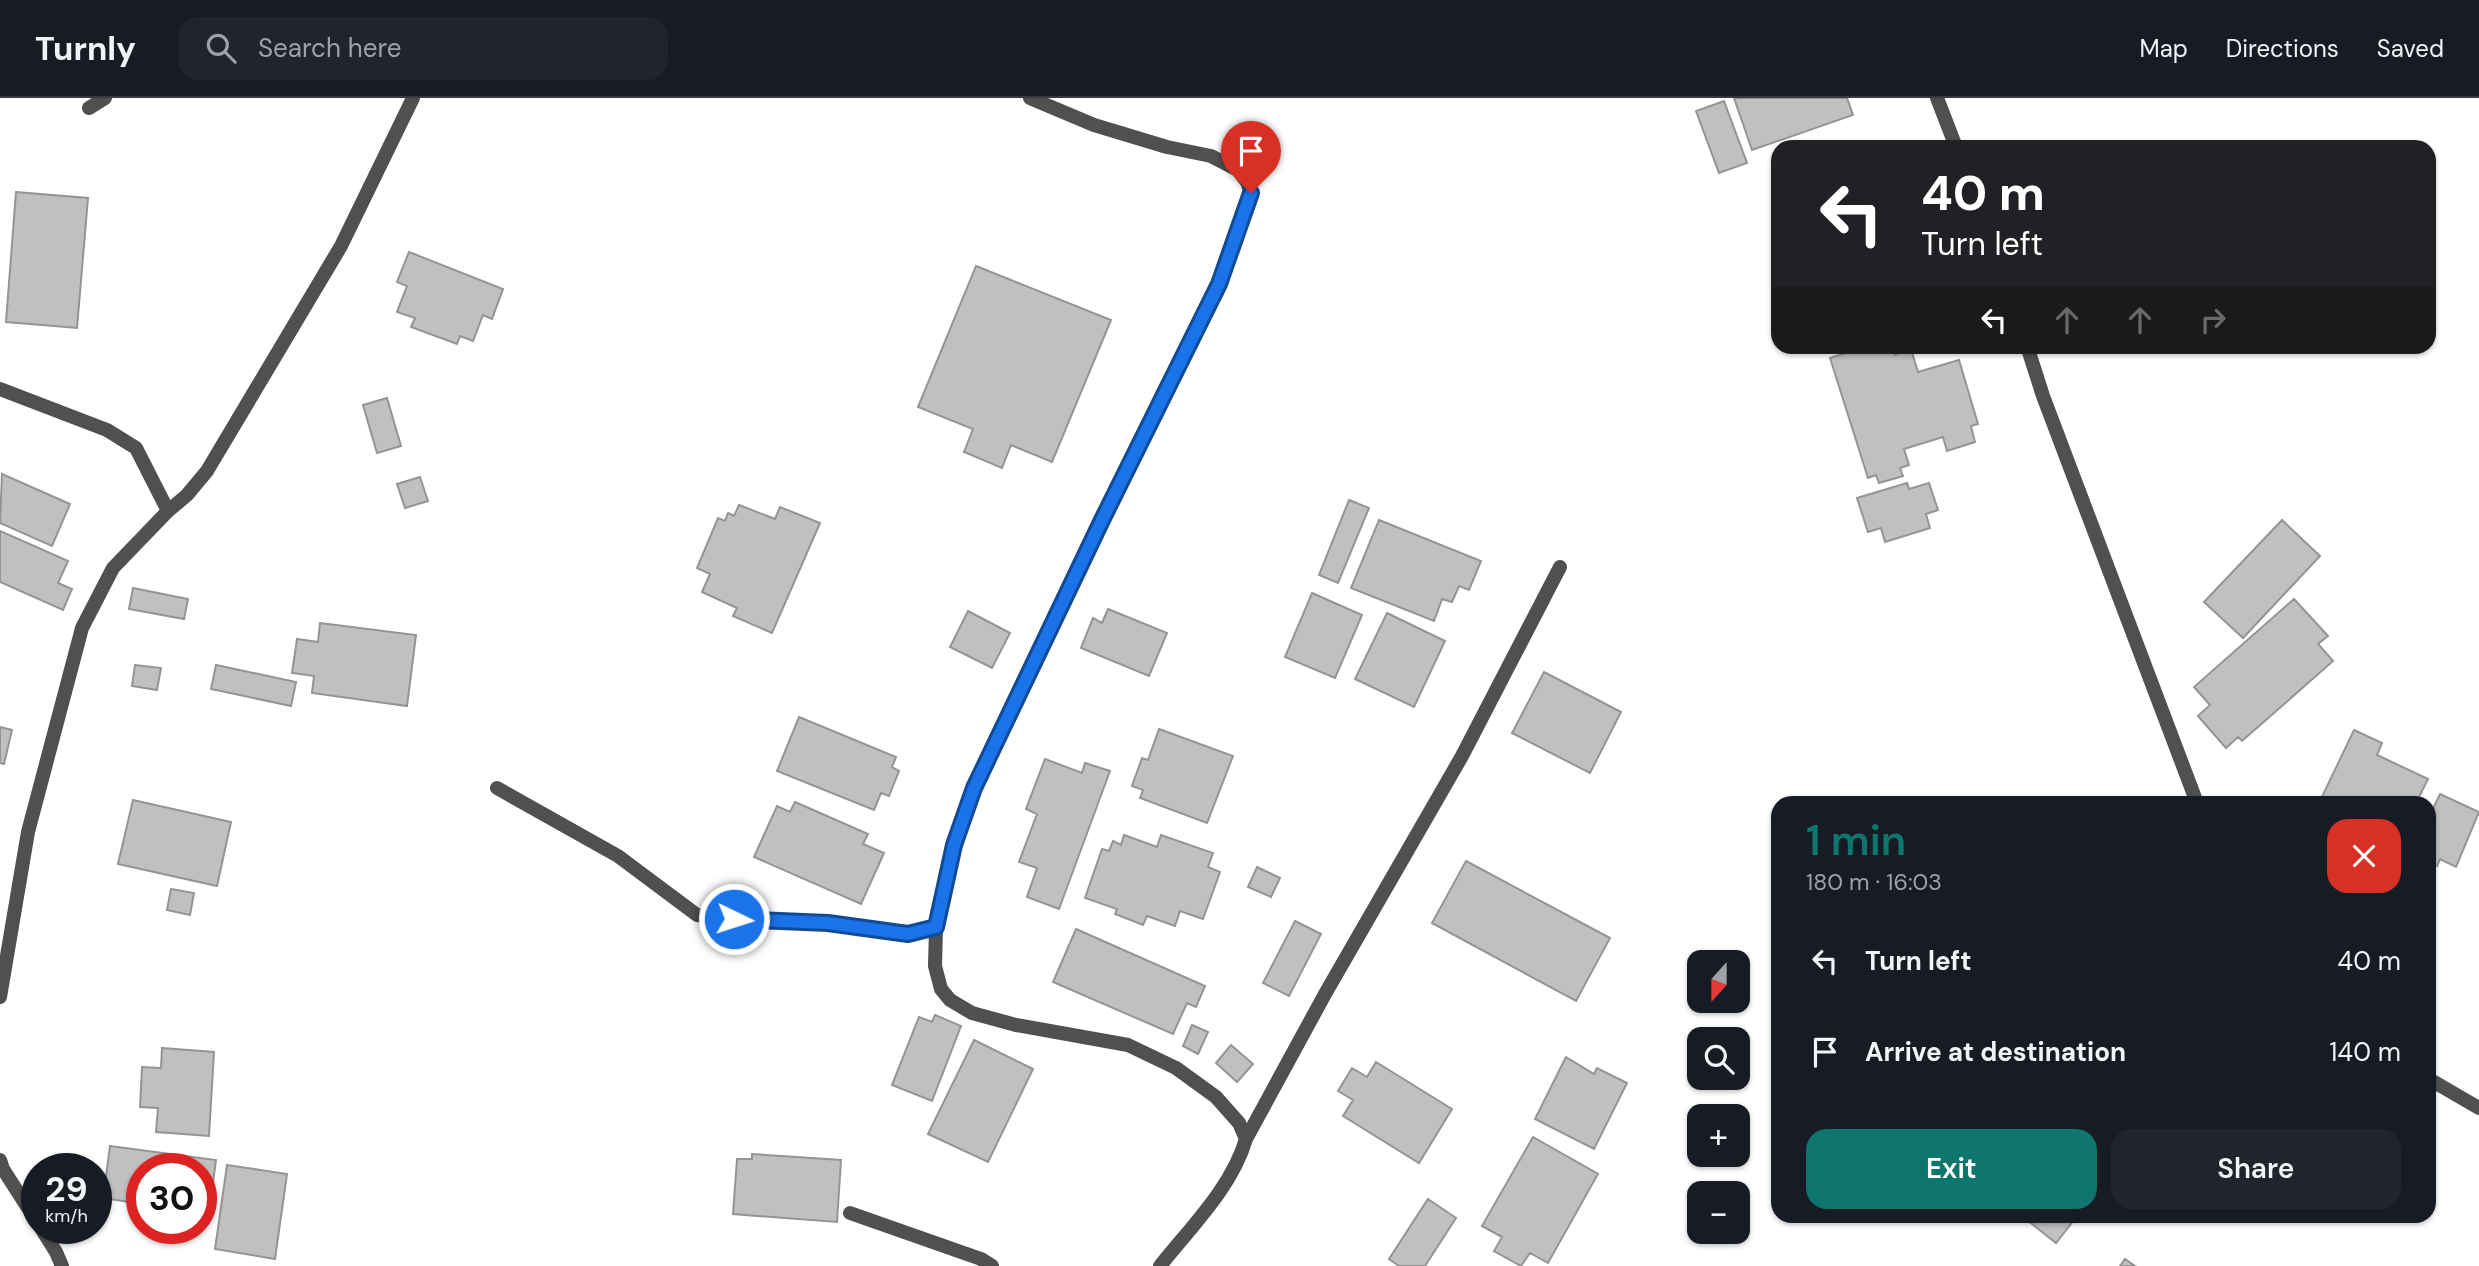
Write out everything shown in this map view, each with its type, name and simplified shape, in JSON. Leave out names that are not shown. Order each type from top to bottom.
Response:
[{"type":"street","points":[[89,108],[105,98]]},
{"type":"street","points":[[0,997],[3,959],[28,832],[82,628],[113,568],[187,495],[207,471],[341,246],[413,98]]},
{"type":"street","points":[[1030,98],[1094,125],[1167,147],[1211,156],[1238,170],[1251,193],[1219,284],[974,788],[954,845],[936,927],[935,967],[941,989],[950,1000],[972,1013],[1016,1025],[1128,1045],[1177,1068],[1216,1097],[1239,1123],[1246,1139]]},
{"type":"street","points":[[1937,98],[1953,140]]},
{"type":"street","points":[[2030,354],[2194,796]]},
{"type":"street","points":[[0,389],[107,430],[136,448],[168,511]]},
{"type":"street","points":[[1160,1266],[1227,1181],[1241,1156],[1246,1139],[1325,994],[1462,756],[1560,567]]},
{"type":"street","points":[[497,788],[618,856],[696,915],[753,922],[828,923],[908,934],[936,927]]},
{"type":"street","points":[[2436,1083],[2479,1108]]},
{"type":"street","points":[[0,1160],[21,1197]]},
{"type":"street","points":[[850,1213],[981,1259],[992,1266]]},
{"type":"street","points":[[51,1244],[62,1266]]},
{"type":"building","points":[[1734,98],[1847,98],[1853,115],[1781,140],[1771,140],[1771,143],[1752,150]]},
{"type":"building","points":[[1724,101],[1747,163],[1719,173],[1696,111]]},
{"type":"building","points":[[16,192],[88,198],[77,328],[6,322]]},
{"type":"building","points":[[409,252],[503,289],[492,319],[483,315],[473,341],[460,336],[457,344],[411,327],[415,318],[397,312],[407,286],[397,282]]},
{"type":"building","points":[[976,266],[1111,320],[1052,462],[1011,445],[1002,468],[964,452],[973,429],[918,407]]},
{"type":"building","points":[[1843,354],[1913,354],[1918,372],[1959,360],[1978,424],[1971,426],[1975,442],[1947,451],[1943,437],[1904,449],[1909,465],[1900,468],[1903,476],[1879,483],[1876,475],[1868,478],[1830,358]]},
{"type":"building","points":[[387,398],[401,446],[377,453],[363,405]]},
{"type":"building","points":[[2,474],[70,504],[52,546],[0,523]]},
{"type":"building","points":[[420,477],[428,501],[405,508],[397,484]]},
{"type":"building","points":[[1907,483],[1909,489],[1929,483],[1938,510],[1926,514],[1930,528],[1885,542],[1881,528],[1868,532],[1857,498]]},
{"type":"building","points":[[1349,500],[1369,508],[1338,583],[1319,575]]},
{"type":"building","points":[[739,505],[775,519],[780,507],[820,523],[772,633],[733,616],[737,608],[702,592],[710,574],[697,568],[718,518],[725,521],[728,513],[734,516]]},
{"type":"building","points":[[1379,520],[1481,561],[1469,590],[1459,586],[1452,602],[1442,599],[1434,621],[1351,588]]},
{"type":"building","points":[[2282,520],[2320,556],[2243,638],[2204,602]]},
{"type":"building","points":[[0,531],[68,561],[58,583],[72,589],[63,610],[0,582]]},
{"type":"building","points":[[133,588],[188,599],[184,619],[129,609]]},
{"type":"building","points":[[1312,593],[1362,615],[1335,678],[1285,657]]},
{"type":"building","points":[[2294,599],[2328,636],[2318,644],[2333,661],[2242,741],[2238,737],[2226,748],[2198,716],[2210,705],[2194,687]]},
{"type":"building","points":[[1108,609],[1167,633],[1149,676],[1081,648],[1093,618],[1102,623]]},
{"type":"building","points":[[968,611],[1010,633],[992,668],[950,647]]},
{"type":"building","points":[[1387,613],[1445,641],[1414,707],[1355,679]]},
{"type":"building","points":[[320,623],[416,635],[407,706],[312,693],[314,676],[292,673],[297,639],[318,642]]},
{"type":"building","points":[[135,665],[161,668],[157,690],[132,686]]},
{"type":"building","points":[[216,665],[296,682],[291,706],[211,689]]},
{"type":"building","points":[[1544,672],[1621,712],[1590,773],[1512,733]]},
{"type":"building","points":[[799,717],[896,757],[892,767],[899,771],[889,796],[881,793],[874,810],[777,771]]},
{"type":"building","points":[[0,727],[12,730],[4,764],[0,763]]},
{"type":"building","points":[[1159,729],[1233,756],[1207,823],[1140,798],[1143,790],[1132,786],[1142,758],[1148,760]]},
{"type":"building","points":[[2354,730],[2382,743],[2377,755],[2428,779],[2420,796],[2322,796]]},
{"type":"building","points":[[1045,759],[1082,773],[1085,763],[1110,771],[1059,909],[1027,897],[1037,868],[1019,862],[1037,814],[1026,809]]},
{"type":"building","points":[[2440,794],[2479,812],[2456,867],[2440,859],[2436,865],[2436,802]]},
{"type":"building","points":[[133,800],[231,822],[217,886],[118,864]]},
{"type":"building","points":[[795,802],[868,834],[863,844],[884,853],[861,904],[754,857],[777,806],[790,812]]},
{"type":"building","points":[[1124,835],[1157,847],[1161,835],[1213,853],[1208,867],[1220,872],[1203,919],[1180,911],[1175,926],[1147,916],[1143,925],[1115,914],[1117,909],[1085,898],[1102,849],[1109,851],[1113,841],[1121,845]]},
{"type":"building","points":[[1466,861],[1610,938],[1576,1001],[1432,923]]},
{"type":"building","points":[[1257,867],[1280,878],[1271,897],[1248,887]]},
{"type":"building","points":[[171,889],[194,893],[190,915],[167,910]]},
{"type":"building","points":[[1295,921],[1321,934],[1289,996],[1263,983]]},
{"type":"building","points":[[1076,929],[1205,986],[1196,1007],[1187,1003],[1173,1034],[1053,982]]},
{"type":"building","points":[[935,1015],[961,1026],[932,1101],[892,1085],[919,1017],[932,1022]]},
{"type":"building","points":[[1192,1025],[1208,1032],[1198,1054],[1183,1046]]},
{"type":"building","points":[[974,1040],[1033,1069],[988,1162],[928,1134]]},
{"type":"building","points":[[1231,1045],[1253,1064],[1237,1082],[1216,1063]]},
{"type":"building","points":[[162,1048],[214,1052],[209,1136],[156,1132],[158,1108],[140,1107],[142,1067],[161,1068]]},
{"type":"building","points":[[1566,1057],[1594,1074],[1597,1068],[1627,1083],[1594,1149],[1535,1119]]},
{"type":"building","points":[[1376,1062],[1452,1109],[1419,1163],[1343,1116],[1353,1100],[1338,1091],[1352,1068],[1367,1077]]},
{"type":"building","points":[[1533,1137],[1598,1174],[1548,1263],[1530,1253],[1521,1266],[1494,1251],[1502,1237],[1482,1226]]},
{"type":"building","points":[[110,1146],[163,1153],[126,1153],[126,1202],[112,1199],[112,1153],[109,1153]]},
{"type":"building","points":[[752,1154],[841,1160],[837,1222],[733,1214],[737,1159],[752,1159]]},
{"type":"building","points":[[227,1165],[287,1174],[275,1259],[215,1249]]},
{"type":"building","points":[[1428,1199],[1456,1218],[1425,1266],[1399,1266],[1389,1259]]},
{"type":"building","points":[[2031,1223],[2072,1223],[2056,1243]]},
{"type":"building","points":[[2125,1259],[2135,1266],[2120,1266]]},
{"type":"route","points":[[734,919],[753,922],[828,923],[908,934],[936,927],[954,845],[974,788],[1219,284],[1251,193]]}]
